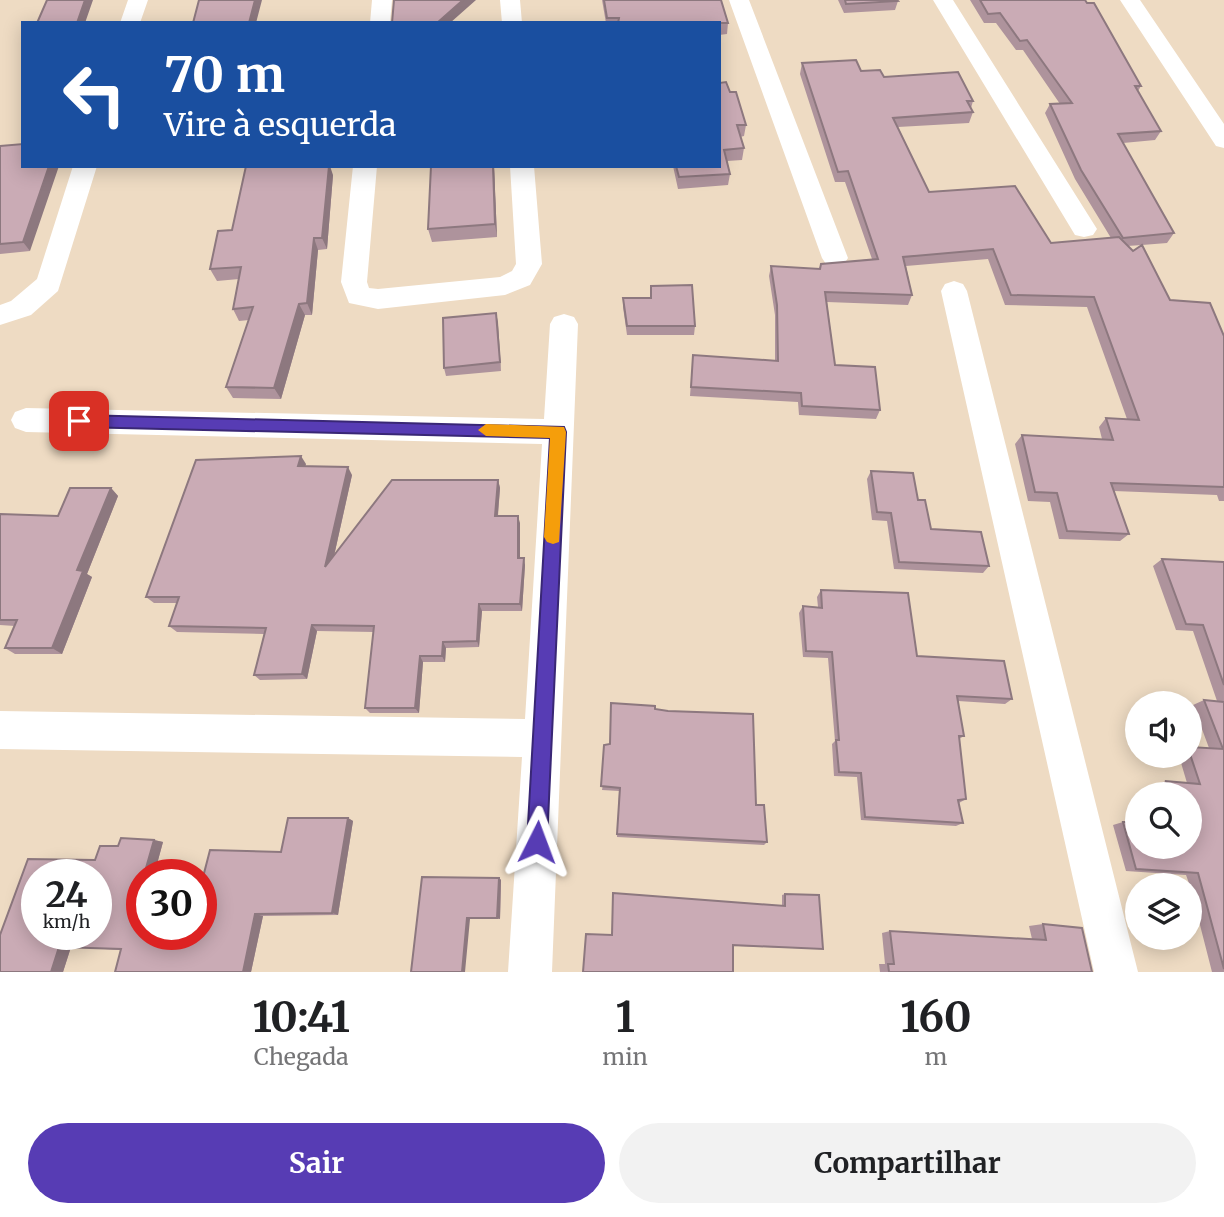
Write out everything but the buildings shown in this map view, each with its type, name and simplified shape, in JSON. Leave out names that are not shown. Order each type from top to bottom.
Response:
[{"type":"street","points":[[131,21],[138,0]]},
{"type":"street","points":[[380,21],[382,0]]},
{"type":"street","points":[[510,0],[512,21]]},
{"type":"street","points":[[739,0],[835,258]]},
{"type":"street","points":[[943,0],[1084,229]]},
{"type":"street","points":[[1130,0],[1224,141]]},
{"type":"street","points":[[0,315],[21,308],[49,284],[85,168]]},
{"type":"street","points":[[365,168],[354,282],[358,296],[378,299],[505,286],[521,278],[529,264],[522,168]]},
{"type":"street","points":[[954,291],[1116,972]]},
{"type":"street","points":[[530,972],[564,324]]},
{"type":"street","points":[[26,420],[558,432]]},
{"type":"street","points":[[0,730],[542,738]]},
{"type":"slow traffic","points":[[486,430],[558,432],[553,537]]},
{"type":"route","points":[[79,421],[558,432],[537,842]]}]
